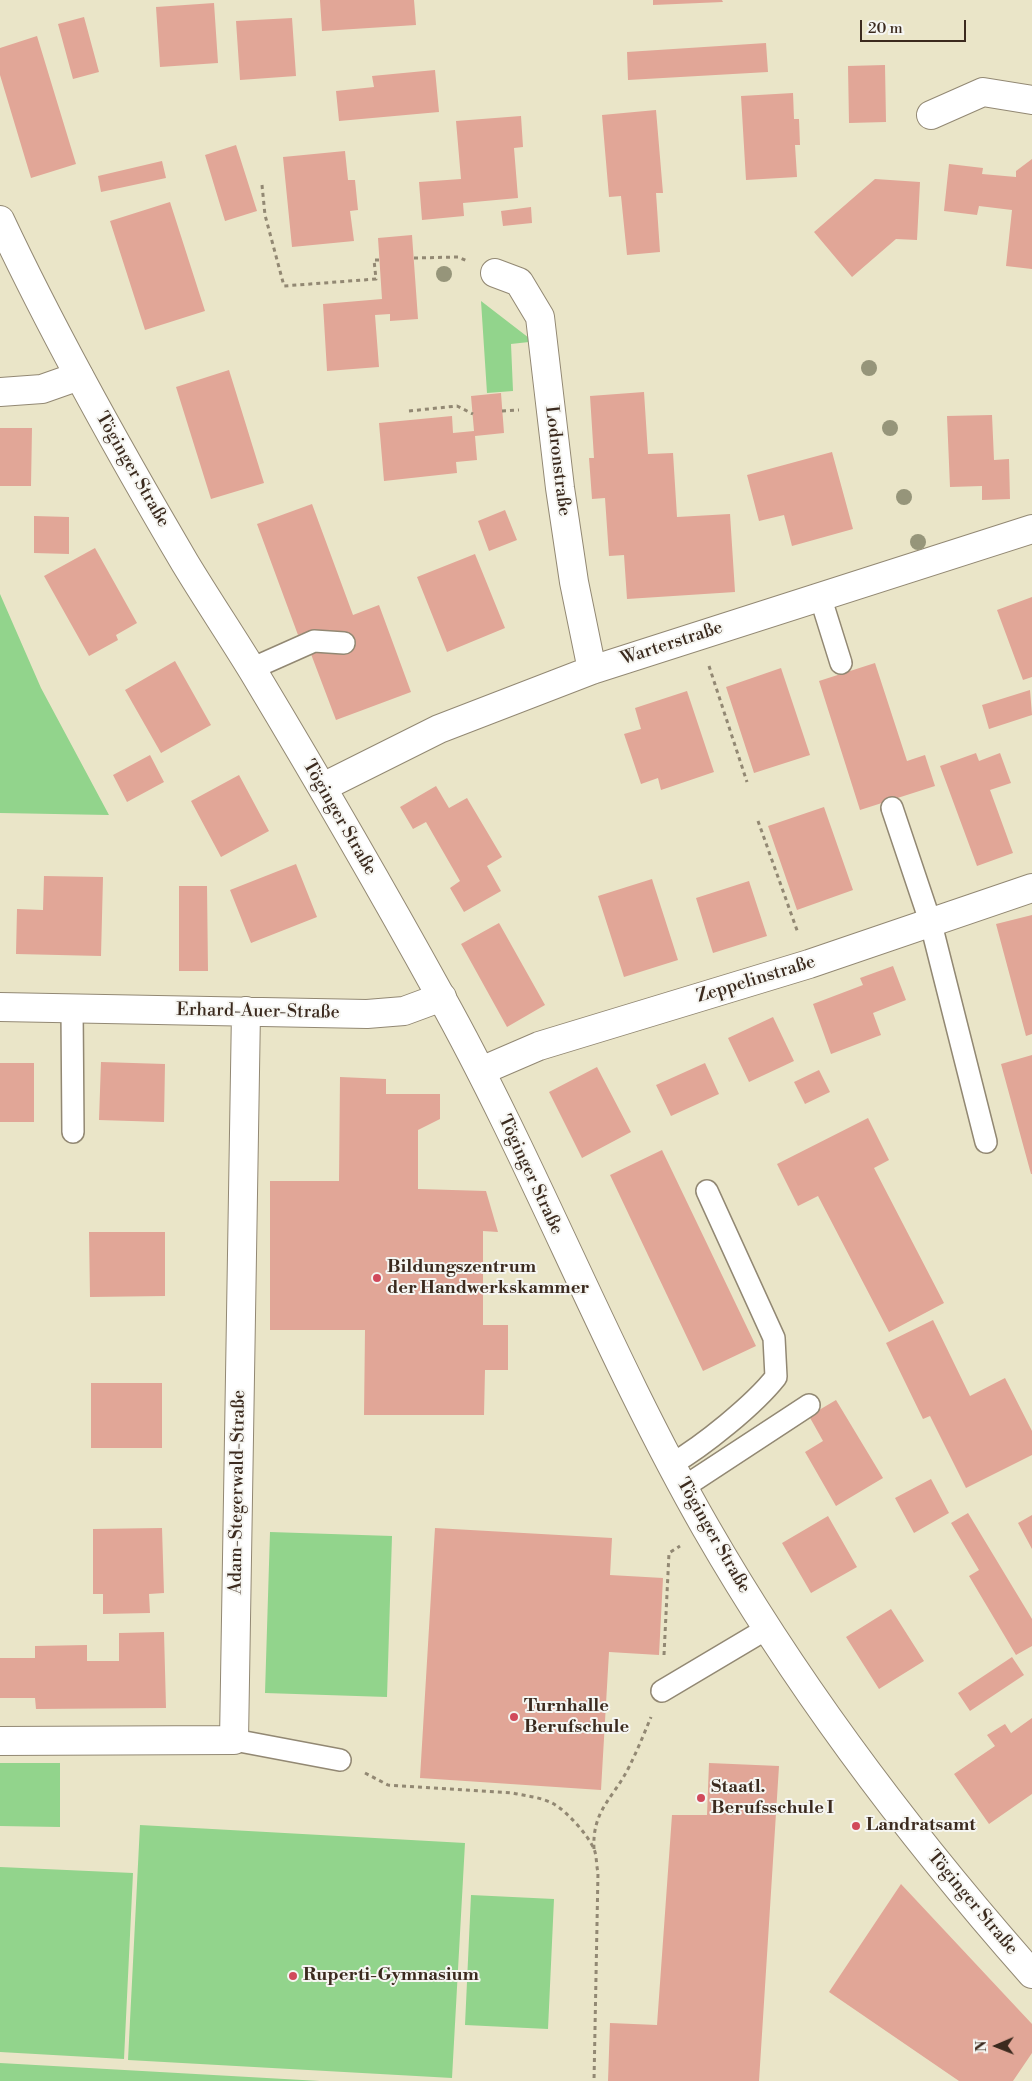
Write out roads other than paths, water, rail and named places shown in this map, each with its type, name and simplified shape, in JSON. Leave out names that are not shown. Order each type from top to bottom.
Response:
[{"type":"street","points":[[931,115],[983,92],[1032,100]]},
{"type":"street","name":"Töginger Straße","points":[[0,220],[79,376],[186,565],[252,669],[323,787],[442,997],[481,1071],[608,1338],[707,1530],[768,1628],[838,1734],[914,1835],[1032,1974]]},
{"type":"street","name":"Lodronstraße","points":[[494,273],[519,282],[540,317],[561,498],[574,582],[592,670]]},
{"type":"street","points":[[0,392],[42,390],[79,376]]},
{"type":"street","name":"Warterstraße","points":[[323,787],[439,729],[592,670],[1032,529]]},
{"type":"street","name":"Zeppelinstraße","points":[[481,1071],[539,1046],[809,964],[1032,888]]},
{"type":"street","name":"Erhard-Auer-Straße","points":[[0,1006],[367,1014],[404,1012],[442,997]]},
{"type":"street","name":"Adam-Stegerwald-Straße","points":[[234,1740],[246,1011]]},
{"type":"street","points":[[0,1741],[234,1740]]},
{"type":"lane","points":[[820,596],[841,663]]},
{"type":"lane","points":[[252,669],[314,641],[344,643]]},
{"type":"lane","points":[[892,808],[931,924],[986,1142]]},
{"type":"lane","points":[[72,1009],[74,1132]]},
{"type":"lane","points":[[678,1475],[686,1456],[764,1393],[776,1377],[774,1338],[707,1191]]},
{"type":"lane","points":[[678,1475],[809,1405]]},
{"type":"lane","points":[[662,1691],[768,1628]]},
{"type":"lane","points":[[234,1740],[340,1760]]},
{"type":"place","name":"Bildungszentrum der Handwerkskammer","points":[[377,1278]]},
{"type":"place","name":"Turnhalle Berufschule","points":[[514,1717]]},
{"type":"place","name":"Staatl. Berufsschule I","points":[[701,1798]]},
{"type":"place","name":"Landratsamt","points":[[856,1826]]},
{"type":"place","name":"Ruperti-Gymnasium","points":[[293,1976]]}]
